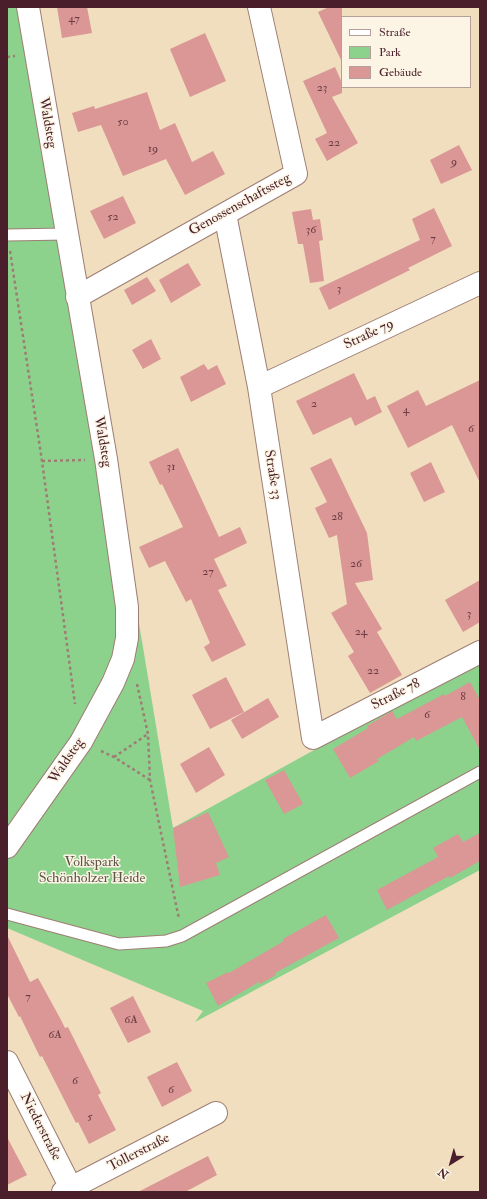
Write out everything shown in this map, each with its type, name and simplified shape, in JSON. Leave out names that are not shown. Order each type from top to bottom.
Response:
[{"type":"street","name":"Waldsteg","points":[[7,847],[81,742],[113,683],[123,659],[127,638],[127,607],[106,459],[28,7]]},
{"type":"street","name":"Genossenschaftssteg","points":[[77,297],[296,174],[259,7]]},
{"type":"street","name":"Straße 33","points":[[225,214],[259,387],[313,738]]},
{"type":"street","name":"Straße 79","points":[[259,387],[480,283]]},
{"type":"street","name":"Straße 78","points":[[313,738],[480,652]]},
{"type":"street","name":"Niederstraße","points":[[7,1062],[69,1191]]},
{"type":"street","name":"Tollerstraße","points":[[69,1191],[216,1113]]},
{"type":"lane","points":[[7,235],[66,234]]},
{"type":"lane","points":[[7,914],[119,944],[166,941],[182,936],[480,772]]},
{"type":"path","points":[[7,235],[42,461],[81,742],[114,757],[150,780]]},
{"type":"path","points":[[42,461],[106,459]]},
{"type":"path","points":[[137,682],[148,734],[150,780],[182,936]]},
{"type":"path","points":[[114,757],[148,734]]},
{"type":"green space","name":"Volkspark Schönholzer Heide","points":[[7,7],[20,7],[133,587],[173,828],[401,702],[480,664],[480,870],[195,1022],[203,1011],[7,928]]},
{"type":"building","points":[[57,7],[87,7],[92,33],[62,38]]},
{"type":"building","points":[[329,7],[342,7],[341,60],[318,12]]},
{"type":"building","points":[[205,33],[226,81],[190,97],[170,49]]},
{"type":"building","points":[[335,67],[341,81],[342,93],[332,97],[358,143],[327,161],[315,139],[327,133],[303,81]]},
{"type":"building","points":[[147,92],[160,130],[175,123],[192,162],[213,151],[225,174],[185,195],[166,159],[123,176],[101,125],[78,132],[72,113],[94,106],[95,109]]},
{"type":"building","points":[[459,145],[472,170],[441,184],[430,160]]},
{"type":"building","points":[[123,196],[136,223],[104,239],[90,211]]},
{"type":"building","points":[[434,208],[452,246],[408,268],[410,270],[329,310],[319,288],[420,240],[412,219]]},
{"type":"building","points":[[311,209],[313,220],[320,219],[323,240],[319,241],[324,281],[310,283],[303,244],[298,244],[292,212]]},
{"type":"building","points":[[188,263],[201,285],[171,303],[159,280]]},
{"type":"building","points":[[147,277],[156,291],[132,305],[124,290]]},
{"type":"building","points":[[151,339],[161,359],[143,369],[132,350]]},
{"type":"building","points":[[204,364],[208,370],[217,365],[226,384],[191,402],[180,377]]},
{"type":"building","points":[[354,373],[367,400],[375,396],[382,412],[355,426],[351,417],[313,435],[296,401]]},
{"type":"building","points":[[480,380],[480,483],[452,425],[408,448],[387,406],[418,390],[426,406]]},
{"type":"building","points":[[178,448],[219,537],[240,527],[247,543],[214,559],[227,586],[218,590],[246,645],[212,662],[204,647],[210,643],[191,599],[186,602],[165,561],[149,568],[139,547],[183,527],[162,484],[160,485],[149,462]]},
{"type":"building","points":[[331,458],[367,533],[373,580],[355,583],[382,629],[377,632],[402,675],[370,693],[348,656],[354,652],[331,613],[347,604],[337,535],[329,538],[315,508],[327,502],[310,468]]},
{"type":"building","points":[[431,462],[445,492],[424,502],[410,473]]},
{"type":"building","points":[[480,580],[480,622],[463,632],[445,600]]},
{"type":"building","points":[[226,677],[244,712],[210,729],[192,695]]},
{"type":"building","points":[[470,682],[480,700],[480,750],[462,717],[416,741],[414,737],[377,759],[379,761],[350,778],[333,749],[368,728],[367,726],[392,711],[397,719]]},
{"type":"building","points":[[268,698],[279,717],[242,739],[231,720]]},
{"type":"building","points":[[209,747],[225,775],[196,793],[180,764]]},
{"type":"building","points":[[284,770],[303,804],[284,814],[265,780]]},
{"type":"building","points":[[208,812],[229,857],[216,863],[220,875],[180,887],[173,828]]},
{"type":"building","points":[[480,833],[480,861],[387,910],[377,890],[438,857],[433,848],[458,834],[463,842]]},
{"type":"building","points":[[326,915],[339,938],[275,973],[276,975],[260,984],[259,982],[218,1006],[206,983],[228,972],[229,973],[284,941],[283,939]]},
{"type":"building","points":[[7,935],[30,982],[38,978],[65,1028],[68,1027],[101,1093],[98,1095],[116,1130],[89,1144],[78,1122],[76,1123],[42,1056],[40,1057],[20,1016],[19,1017],[7,994]]},
{"type":"building","points":[[133,996],[151,1032],[128,1043],[110,1008]]},
{"type":"building","points":[[177,1062],[192,1091],[162,1107],[147,1077]]},
{"type":"building","points":[[7,1137],[27,1175],[7,1185]]},
{"type":"building","points":[[208,1156],[217,1175],[185,1192],[138,1192]]}]
